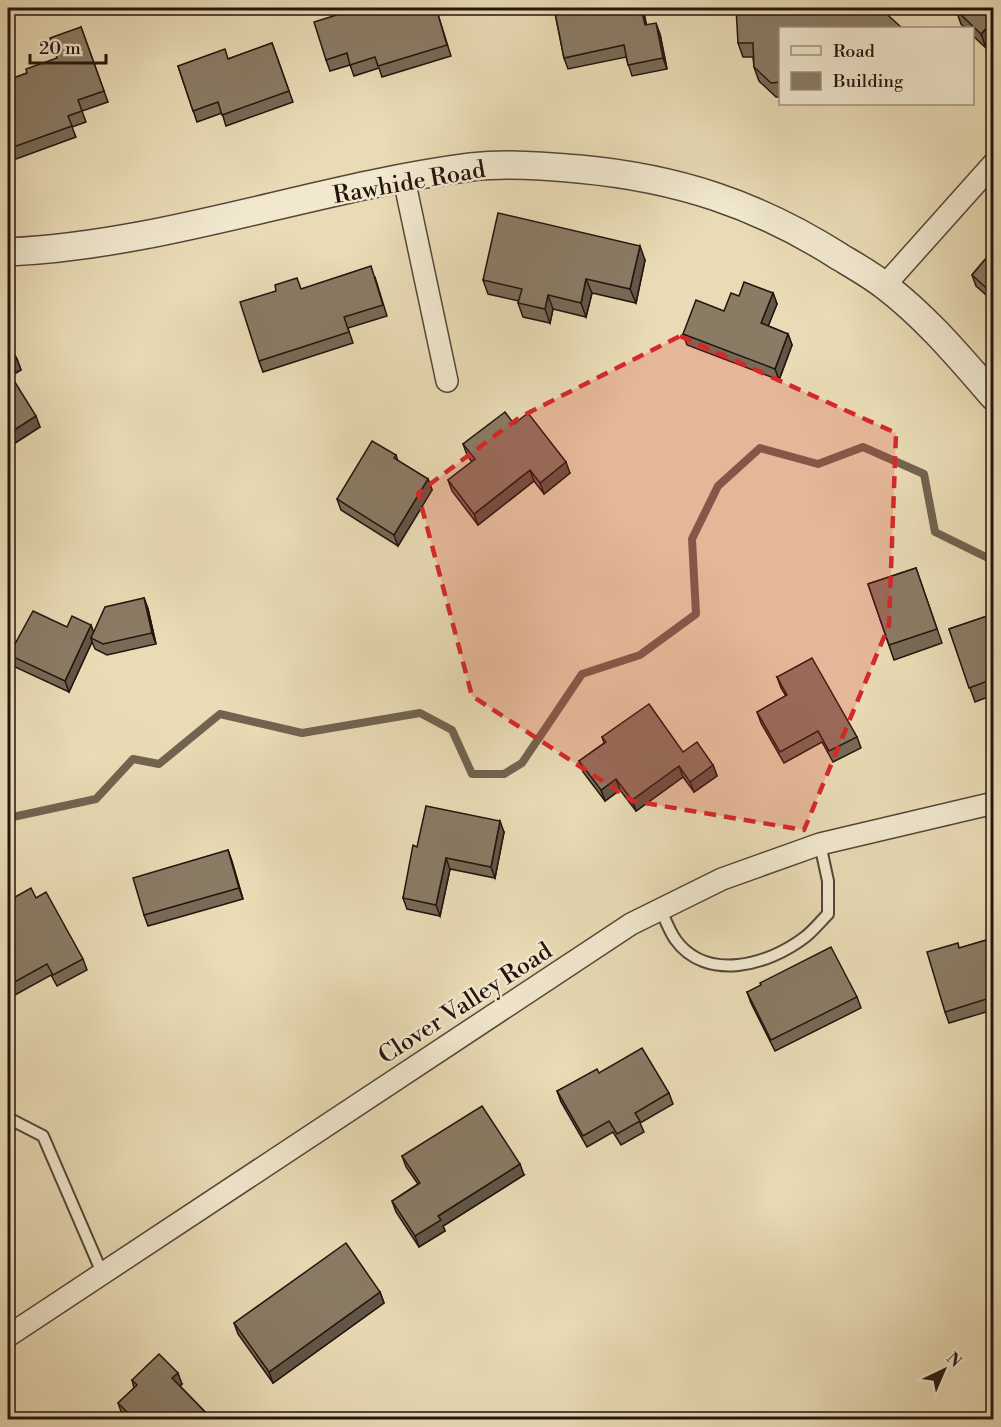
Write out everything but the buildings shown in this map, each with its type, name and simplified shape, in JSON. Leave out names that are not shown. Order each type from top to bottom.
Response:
[{"type":"street","points":[[885,285],[993,163]]},
{"type":"street","name":"Rawhide Road","points":[[8,252],[104,244],[404,178],[474,167],[546,166],[626,174],[674,183],[724,198],[771,218],[815,241],[885,285],[943,337],[993,397]]},
{"type":"street","points":[[404,178],[447,381]]},
{"type":"street","name":"Clover Valley Road","points":[[8,1336],[104,1275],[316,1131],[631,924],[722,879],[820,844],[993,803]]},
{"type":"lane","points":[[661,910],[676,939],[691,954],[708,963],[728,967],[769,958],[804,938],[828,914],[828,881],[820,844]]},
{"type":"lane","points":[[8,1118],[43,1136],[104,1275]]},
{"type":"highlighted area","points":[[680,336],[896,433],[889,625],[804,830],[633,801],[472,696],[418,493],[520,417]]},
{"type":"waterway","points":[[8,818],[96,799],[133,759],[159,764],[220,714],[302,733],[420,713],[452,730],[472,774],[504,774],[522,763],[582,674],[640,655],[696,614],[692,539],[718,486],[760,448],[818,464],[863,447],[924,474],[935,532],[994,561]]}]
